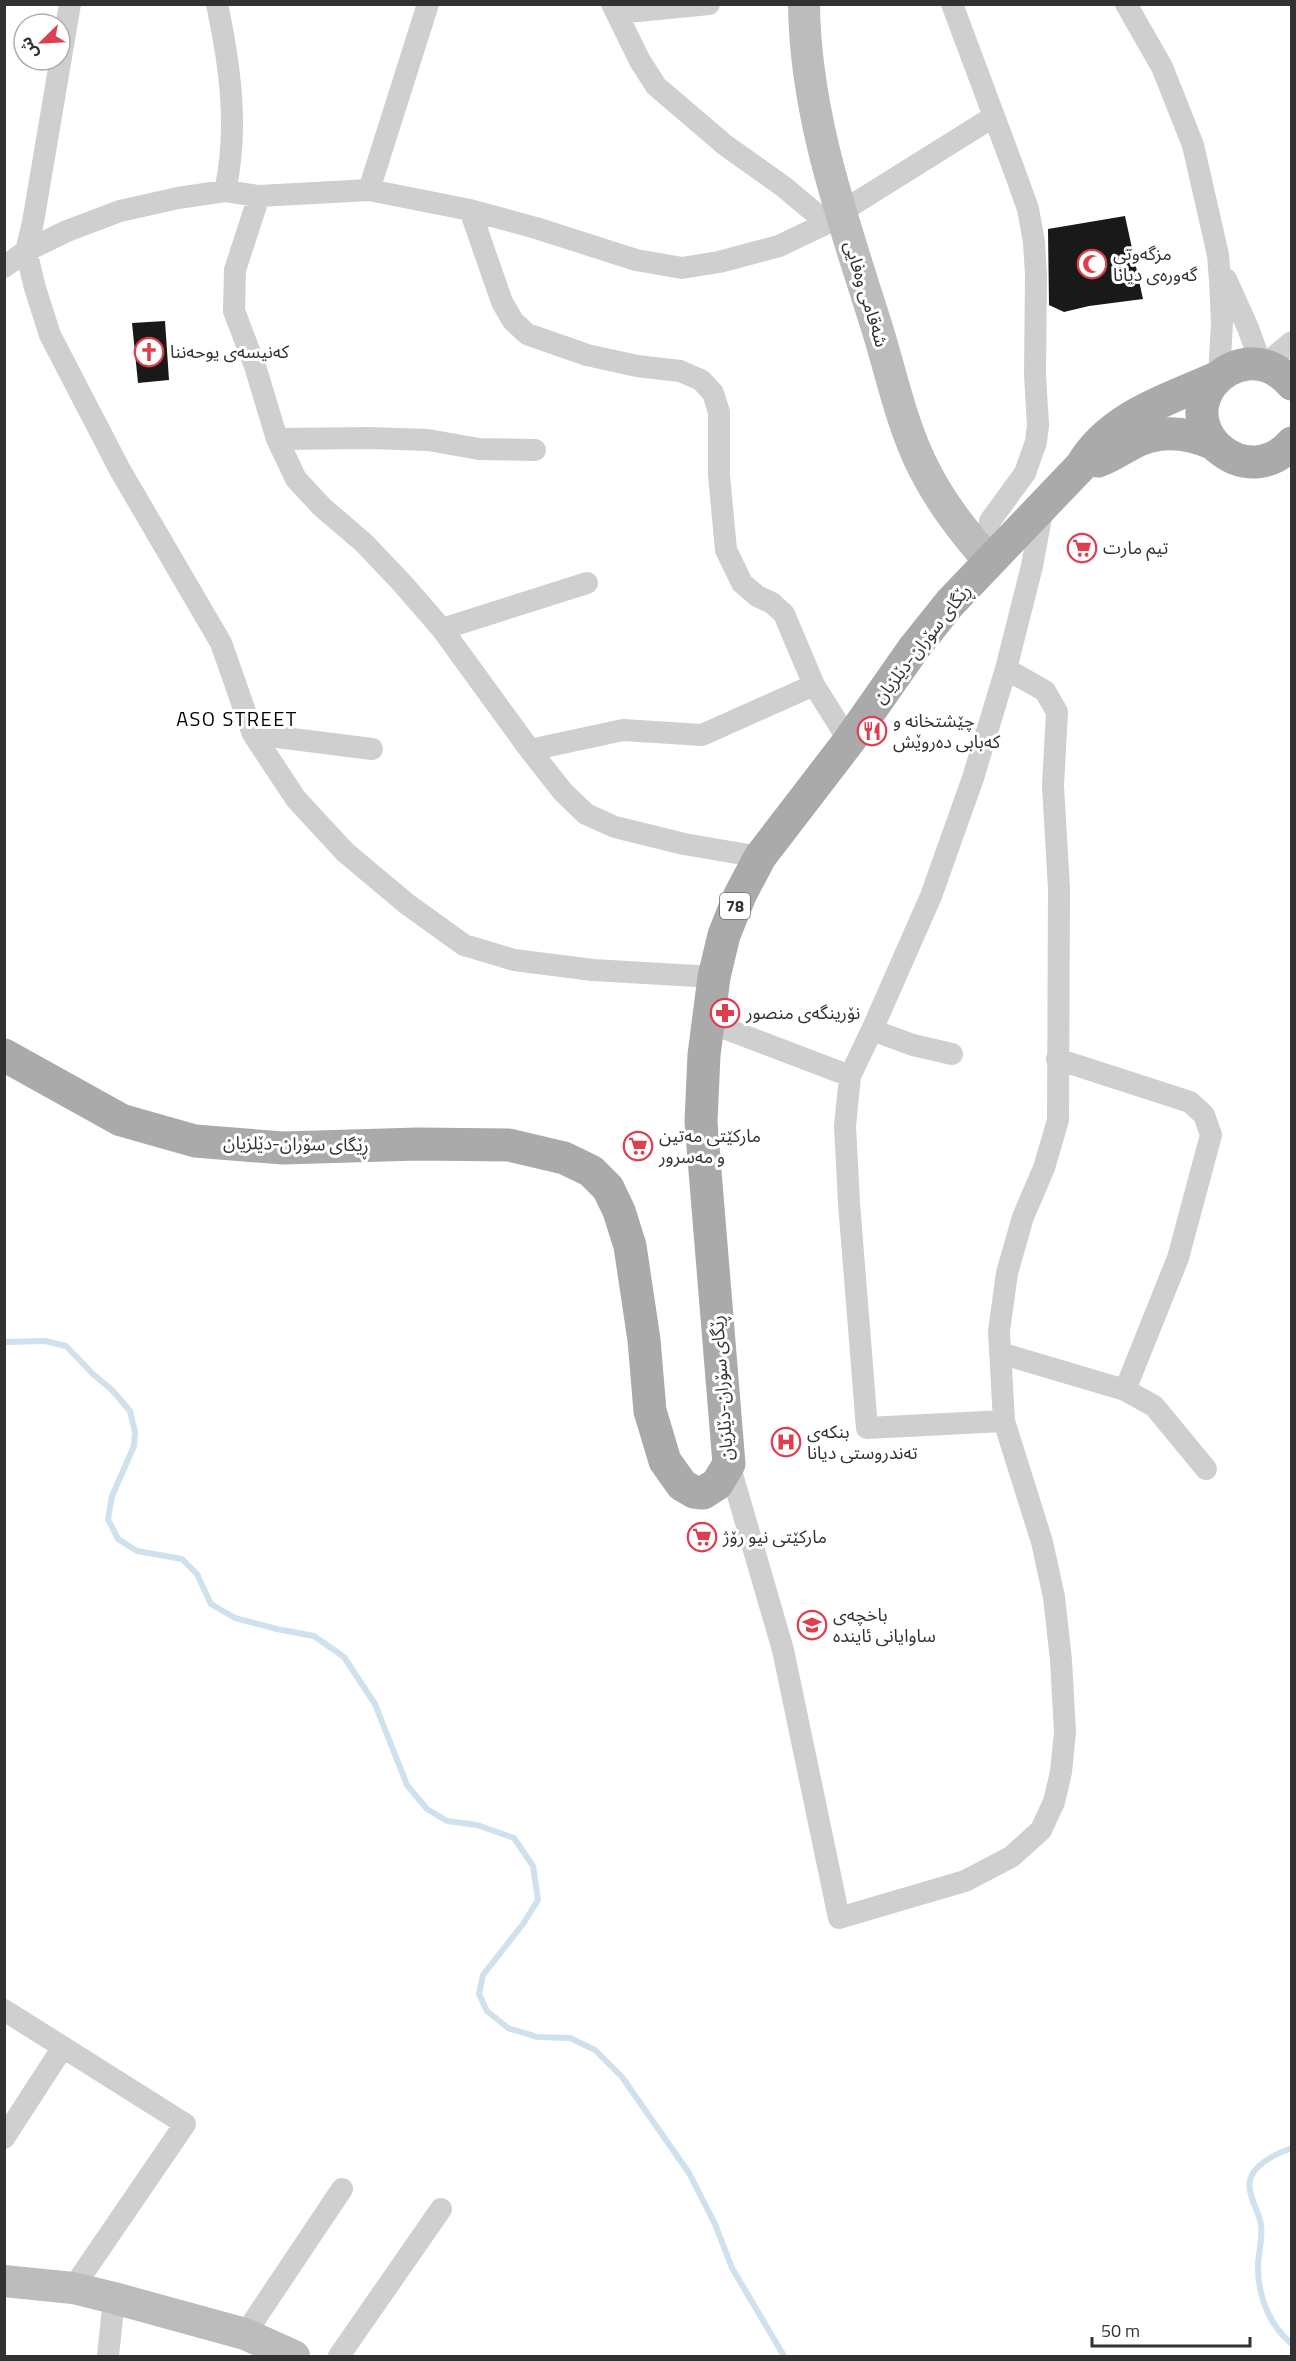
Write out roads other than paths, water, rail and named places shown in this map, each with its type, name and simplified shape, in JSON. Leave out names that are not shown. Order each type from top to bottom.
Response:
[{"type":"main road","name":"ڕێگای سۆران-دێلزیان","points":[[4,1055],[121,1120],[195,1141],[283,1148],[509,1145],[564,1158],[591,1171],[608,1188],[619,1211],[630,1246],[644,1340],[650,1412],[665,1461],[682,1485],[694,1492],[703,1493],[717,1484],[729,1464],[703,1155],[702,1088],[714,977],[740,895],[760,857],[849,741],[942,612],[1082,466],[1099,440],[1141,412],[1235,367],[1262,365]]},
{"type":"main road","points":[[1262,365],[1276,370],[1292,384]]},
{"type":"main road","points":[[1214,444],[1207,434],[1203,410],[1205,399],[1218,377]]},
{"type":"main road","name":"ڕێگای سۆران-دێلزیان","points":[[1082,466],[1103,459],[1134,442],[1159,435],[1187,434],[1214,444],[1223,453],[1235,459],[1248,462],[1261,462],[1285,453]]},
{"type":"street","points":[[4,267],[33,222],[70,4]]},
{"type":"street","points":[[217,4],[232,90],[231,164],[225,192]]},
{"type":"street","points":[[369,190],[428,4]]},
{"type":"street","points":[[709,4],[615,9],[640,61],[657,86],[724,145],[784,187],[834,217]]},
{"type":"street","name":"شەقامی وەفایی","points":[[804,4],[807,64],[834,217],[922,466],[951,515],[992,558]]},
{"type":"street","points":[[952,4],[1028,209],[1034,242],[1035,375],[1038,425],[1032,458],[1025,473],[990,521],[988,537],[992,558]]},
{"type":"street","points":[[1126,4],[1162,67],[1193,145],[1218,255],[1222,304],[1218,377]]},
{"type":"street","points":[[15,250],[120,211],[178,198],[225,192],[259,196],[369,190],[470,210],[636,260],[682,268],[719,262],[780,246],[834,217],[993,117]]},
{"type":"street","points":[[259,196],[235,270],[234,311],[255,366],[277,439],[296,479],[322,507],[364,543],[442,628],[530,750],[563,792],[586,814],[615,827],[684,844],[760,857]]},
{"type":"street","points":[[470,210],[502,302],[513,321],[527,334],[587,355],[637,366],[680,371],[701,380],[713,393],[719,412],[719,475],[726,550],[742,583],[784,614],[814,685],[849,741]]},
{"type":"street","points":[[15,250],[35,288],[50,335],[120,470],[221,643],[253,734],[296,799],[345,852],[407,904],[464,945],[514,960],[593,970],[714,977]]},
{"type":"street","points":[[1218,255],[1262,365],[1292,342]]},
{"type":"street","points":[[277,439],[428,440],[479,449],[535,450]]},
{"type":"street","points":[[1004,1421],[867,1428],[845,1137],[850,1076],[931,896],[974,778],[1006,669],[1032,566],[1043,507]]},
{"type":"street","points":[[442,628],[587,583]]},
{"type":"street","points":[[729,1464],[783,1650],[839,1918],[965,1881],[1011,1857],[1041,1830],[1054,1802],[1061,1772],[1065,1732],[1061,1660],[1054,1597],[1042,1542],[1004,1421],[999,1331],[1007,1273],[1023,1217],[1044,1168],[1058,1120],[1059,889],[1053,786],[1057,712],[1045,692],[1006,669]]},
{"type":"street","points":[[530,750],[623,730],[702,735],[814,685]]},
{"type":"street","points":[[253,734],[372,749]]},
{"type":"street","points":[[708,1022],[850,1076]]},
{"type":"street","points":[[872,1030],[913,1045],[952,1054]]},
{"type":"street","points":[[1057,1059],[1190,1102],[1204,1115],[1211,1135],[1178,1258],[1125,1390]]},
{"type":"street","points":[[1000,1353],[1125,1390],[1155,1406],[1206,1469]]},
{"type":"street","points":[[4,2010],[185,2124],[73,2288]]},
{"type":"street","points":[[4,2139],[63,2047]]},
{"type":"street","points":[[245,2334],[342,2189]]},
{"type":"street","points":[[339,2356],[441,2209]]},
{"type":"street","points":[[4,2280],[73,2288],[114,2298],[245,2334],[294,2356]]},
{"type":"street","points":[[108,2356],[114,2298]]},
{"type":"waterway","points":[[4,1342],[45,1341],[66,1346],[112,1390],[130,1411],[135,1432],[134,1446],[112,1496],[108,1519],[118,1539],[137,1551],[182,1559],[197,1574],[211,1604],[235,1618],[314,1636],[344,1657],[375,1704],[407,1785],[427,1809],[447,1821],[477,1825],[514,1838],[533,1866],[538,1900],[523,1924],[483,1975],[479,1994],[487,2011],[508,2028],[537,2037],[570,2038],[595,2050],[622,2077],[689,2173],[715,2224],[732,2268],[784,2356]]},
{"type":"waterway","points":[[1292,2148],[1274,2155],[1258,2167],[1250,2183],[1251,2195],[1261,2225],[1258,2267],[1260,2289],[1271,2319],[1292,2344]]},
{"type":"place","name":"مزگەوتی گەورەی دیانا","points":[[1092,264]]},
{"type":"place","name":"کەنیسەی یوحەننا","points":[[149,352]]},
{"type":"place","name":"تیم مارت","points":[[1082,548]]},
{"type":"place","name":"چێشتخانە و کەبابی دەروێش","points":[[872,731]]},
{"type":"place","name":"نۆرینگه‌ی منصور","points":[[725,1013]]},
{"type":"place","name":"مارکێتی مەتین و مەسرور","points":[[638,1146]]},
{"type":"place","name":"بنکەی تەندروستی دیانا","points":[[786,1442]]},
{"type":"place","name":"مارکێتی نیو رۆژ","points":[[702,1537]]},
{"type":"place","name":"باخچەی ساوایانی ئایندە","points":[[812,1625]]},
{"type":"district","name":"ASO STREET","points":[[237,719]]}]
